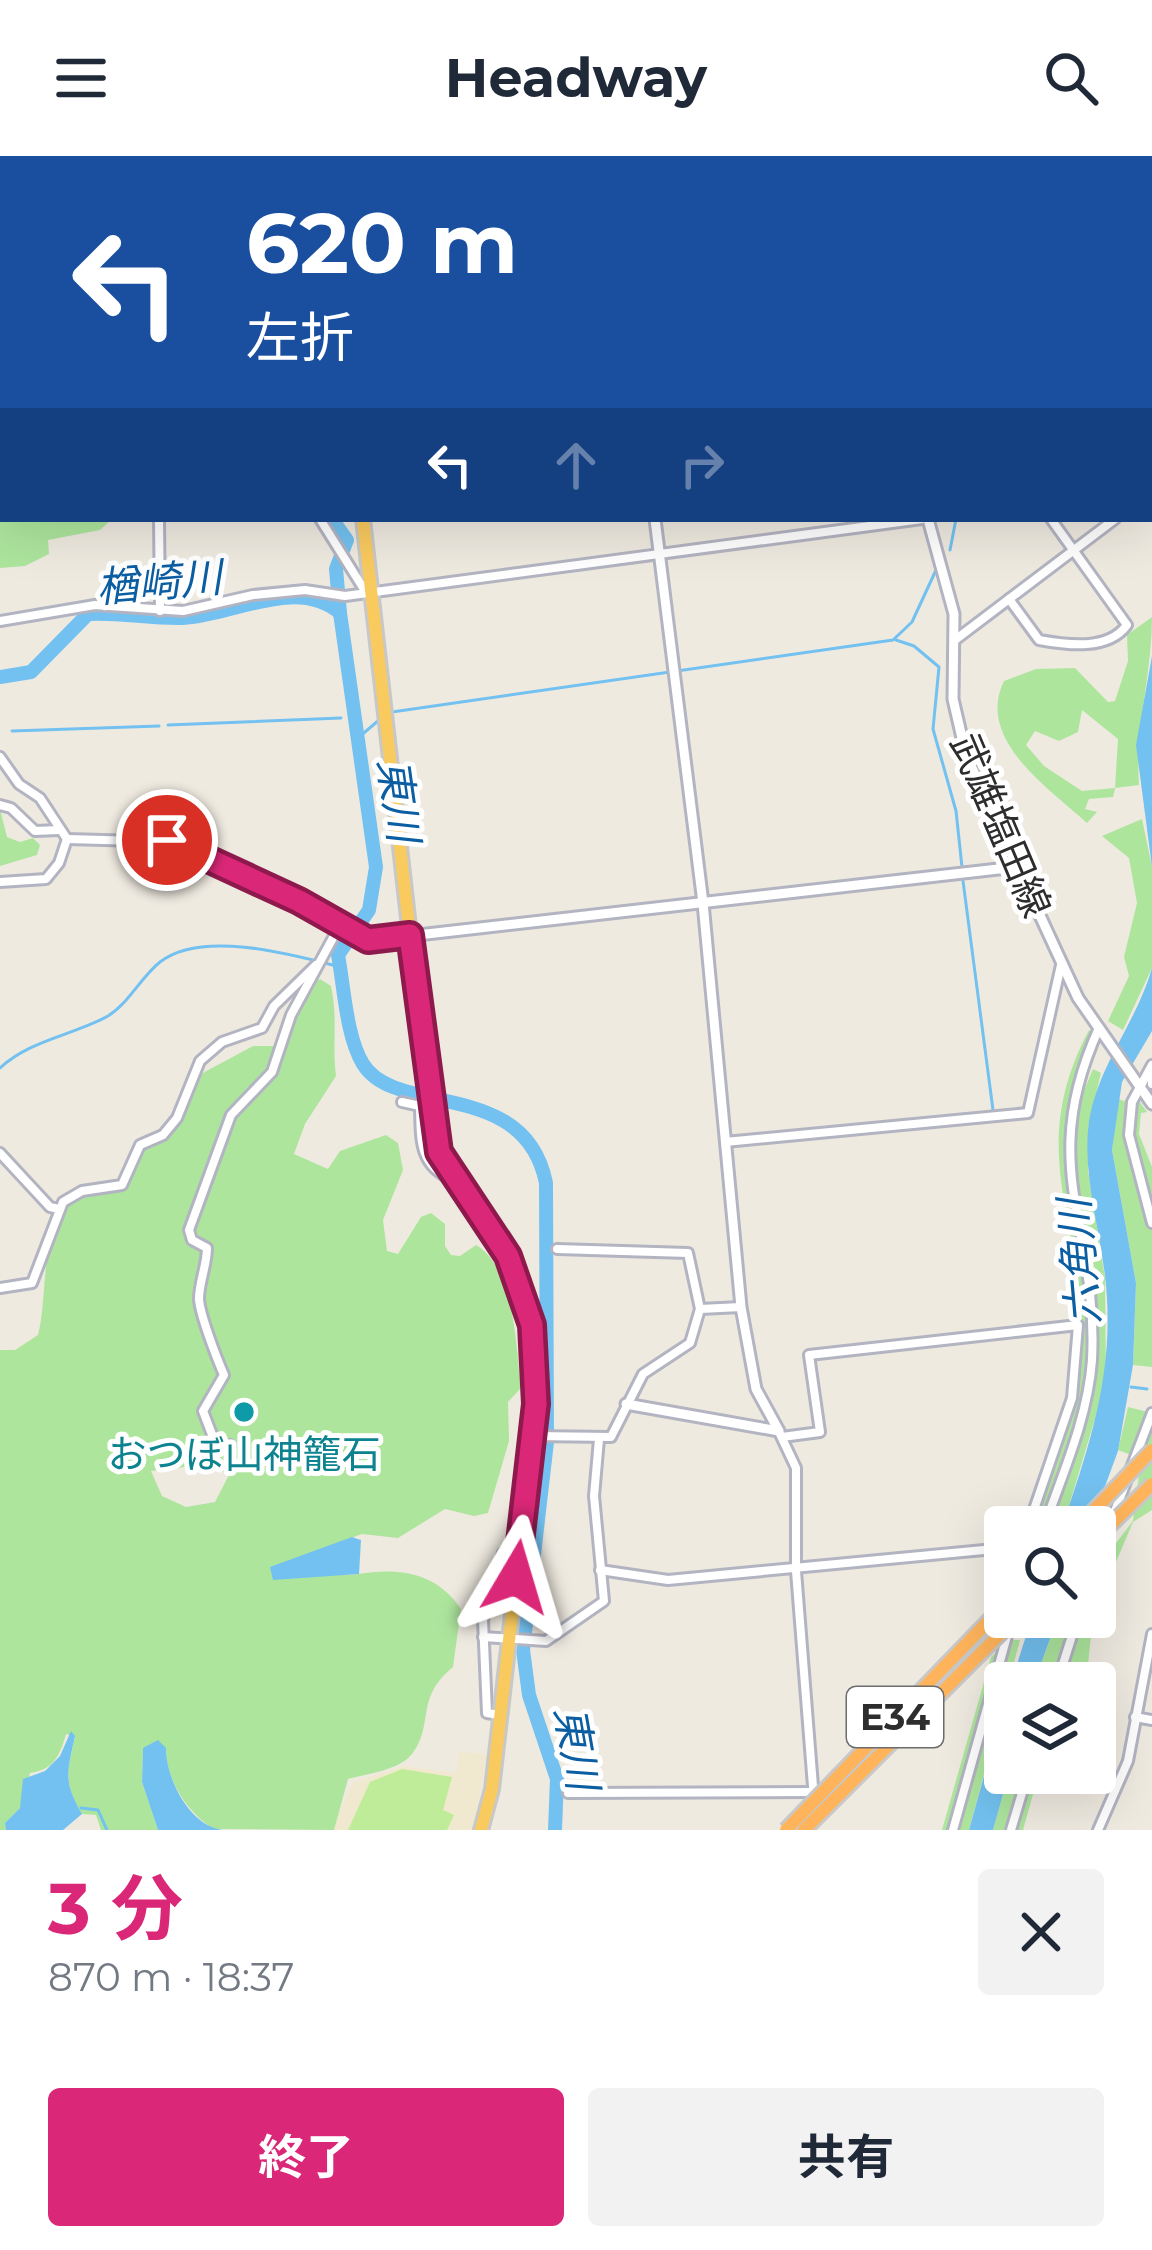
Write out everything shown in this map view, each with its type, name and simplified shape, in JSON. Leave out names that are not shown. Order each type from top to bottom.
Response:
[{"type":"highway","points":[[363,522],[427,1084],[424,1105],[452,1179],[508,1256],[526,1300],[536,1350],[536,1436],[519,1552],[513,1639],[481,1830]]},
{"type":"highway","points":[[1098,1506],[1152,1450]]},
{"type":"highway","points":[[1116,1519],[1152,1484]]},
{"type":"highway","name":"E34","points":[[786,1830],[984,1626]]},
{"type":"highway","name":"E34","points":[[804,1830],[994,1638]]},
{"type":"street","points":[[160,522],[160,611]]},
{"type":"street","points":[[322,522],[368,590]]},
{"type":"street","points":[[655,522],[703,903],[741,1306],[756,1389],[796,1468],[796,1571],[817,1830]]},
{"type":"street","points":[[0,621],[95,605],[183,611],[253,595],[305,590],[345,596],[901,522]]},
{"type":"street","name":"武雄塩田線","points":[[926,522],[950,587],[958,729],[1061,964],[1100,1029],[1145,1083],[1152,1104]]},
{"type":"street","points":[[1009,599],[1039,640],[1072,646],[1122,633],[1127,626],[1053,522]]},
{"type":"street","points":[[955,640],[1111,522]]},
{"type":"street","points":[[0,757],[19,784],[40,798],[67,839],[175,842],[359,936],[379,940],[1016,866]]},
{"type":"street","points":[[0,805],[11,808],[35,831],[59,830]]},
{"type":"street","points":[[0,882],[46,878],[59,863],[67,839]]},
{"type":"street","points":[[230,1445],[216,1445],[203,1411],[224,1375],[209,1348],[210,1326],[200,1303],[207,1248],[192,1240],[189,1230],[212,1180],[225,1129],[237,1107],[272,1072],[291,1015],[324,950],[342,926]]},
{"type":"street","points":[[725,1142],[1028,1113],[1050,993],[1061,964]]},
{"type":"street","points":[[0,1288],[32,1283],[59,1209],[82,1191],[122,1185],[140,1145],[163,1135],[177,1118],[200,1061],[222,1042],[262,1028],[274,1006],[316,965]]},
{"type":"street","points":[[1051,1506],[1086,1401],[1092,1361],[1087,1276],[1067,1158],[1074,1089],[1100,1029]]},
{"type":"street","points":[[1152,1065],[1129,1114],[1129,1135],[1152,1223]]},
{"type":"street","points":[[403,1102],[424,1105]]},
{"type":"street","points":[[0,1154],[50,1207],[59,1209]]},
{"type":"street","points":[[536,1436],[599,1439],[615,1432],[644,1374],[690,1343],[700,1309],[688,1253],[557,1249]]},
{"type":"street","points":[[700,1309],[741,1306]]},
{"type":"street","points":[[626,1404],[780,1434],[820,1432],[808,1355],[1078,1324],[1072,1398],[1035,1506]]},
{"type":"street","points":[[1116,1509],[1152,1414]]},
{"type":"street","points":[[483,1637],[546,1641],[602,1604],[594,1496],[599,1439]]},
{"type":"street","points":[[600,1570],[668,1580],[984,1550]]},
{"type":"street","points":[[500,1715],[487,1713],[483,1637],[503,1553],[519,1552]]},
{"type":"street","points":[[1098,1830],[1125,1771],[1152,1634]]},
{"type":"street","points":[[953,1830],[1009,1638]]},
{"type":"street","points":[[1135,1717],[1152,1720]]},
{"type":"street","points":[[568,1793],[813,1792]]},
{"type":"street","points":[[1010,1830],[1021,1794]]},
{"type":"shaded area","points":[[460,1752],[487,1754],[473,1830],[331,1830],[353,1782],[404,1766],[455,1773]]},
{"type":"green space","points":[[0,522],[109,522],[100,530],[48,540],[49,554],[25,566],[0,568]]},
{"type":"green space","points":[[1152,617],[1139,785],[1115,788],[1113,797],[1089,799],[1085,809],[1097,812],[1087,823],[1021,761],[1000,723],[998,703],[1004,681],[1036,669],[1075,668],[1108,702],[1115,701],[1128,661],[1127,635]],"holes":[[[1082,710],[1118,739],[1115,788],[1082,791],[1044,766],[1026,745],[1035,731],[1059,741],[1078,732]]]},
{"type":"green space","points":[[0,809],[7,837],[20,842],[33,838],[40,845],[37,855],[0,866]]},
{"type":"green space","points":[[1142,819],[1152,867],[1152,968],[1123,1030],[1108,1021],[1129,976],[1124,957],[1137,903],[1129,858],[1102,836]]},
{"type":"green space","points":[[320,979],[331,986],[336,1076],[305,1124],[294,1154],[328,1169],[340,1151],[386,1135],[398,1143],[403,1170],[383,1220],[387,1251],[398,1254],[421,1217],[431,1213],[445,1224],[445,1246],[451,1255],[460,1256],[476,1245],[489,1256],[499,1271],[511,1310],[521,1388],[508,1402],[509,1441],[488,1513],[474,1516],[445,1509],[398,1538],[362,1534],[270,1568],[337,1575],[401,1572],[428,1580],[461,1609],[453,1667],[433,1690],[412,1754],[391,1768],[348,1779],[334,1830],[214,1829],[180,1794],[166,1748],[143,1748],[142,1782],[158,1830],[101,1830],[96,1815],[82,1814],[69,1785],[75,1737],[66,1734],[55,1760],[30,1773],[20,1808],[5,1823],[6,1830],[0,1830],[0,1350],[15,1350],[38,1335],[51,1238],[68,1206],[82,1196],[127,1183],[143,1146],[165,1134],[180,1118],[199,1075],[253,1046],[287,1046],[298,1009]],"holes":[[[193,1466],[230,1473],[215,1502],[186,1507],[162,1496],[151,1471]]]},
{"type":"green space","points":[[1089,1030],[1093,1034],[1071,1090],[1083,1093],[1093,1069],[1101,1073],[1088,1128],[1088,1171],[1105,1278],[1106,1382],[1069,1506],[1039,1506],[1077,1390],[1082,1342],[1059,1151],[1070,1074]]},
{"type":"green space","points":[[1137,1098],[1147,1112],[1141,1113],[1139,1134],[1152,1167],[1152,1367],[1133,1365],[1136,1283],[1112,1150],[1118,1099],[1134,1104]]},
{"type":"green space","points":[[1128,1407],[1152,1413],[1152,1510],[1133,1522],[1116,1562],[1116,1543],[1133,1521],[1141,1459],[1118,1450]]},
{"type":"green space","points":[[1051,1638],[1091,1638],[1088,1662],[1042,1662]]},
{"type":"green space","points":[[1010,1640],[1020,1640],[1014,1662],[990,1662]]},
{"type":"green space","points":[[984,1682],[984,1774],[969,1830],[942,1830]]},
{"type":"green space","points":[[402,1769],[452,1777],[443,1810],[454,1815],[447,1830],[348,1830],[370,1782]]},
{"type":"green space","points":[[1003,1794],[1033,1794],[1023,1830],[993,1830]]},
{"type":"water","points":[[1152,656],[1152,867],[1136,745]]},
{"type":"water","points":[[1152,968],[1152,1031],[1122,1082],[1112,1150],[1136,1283],[1133,1365],[1118,1451],[1098,1506],[1069,1506],[1091,1434],[1107,1342],[1108,1309],[1090,1185],[1088,1130],[1098,1087]]},
{"type":"water","points":[[352,1537],[361,1540],[359,1574],[273,1580],[270,1567]]},
{"type":"water","points":[[1025,1638],[1050,1638],[1042,1662],[1018,1662]]},
{"type":"water","points":[[71,1731],[75,1736],[69,1785],[82,1814],[63,1830],[6,1830],[5,1823],[20,1808],[23,1779],[45,1771],[60,1756]]},
{"type":"water","points":[[158,1740],[166,1748],[170,1773],[182,1799],[200,1820],[223,1830],[158,1830],[142,1782],[143,1748]]},
{"type":"water","points":[[984,1776],[984,1794],[1003,1794],[993,1830],[969,1830]]},
{"type":"waterway","name":"東川","points":[[334,522],[347,540],[336,569],[376,867],[369,910],[338,955],[353,1040],[363,1064],[379,1080],[488,1113],[513,1127],[533,1150],[546,1183],[547,1442],[523,1650],[529,1695],[557,1779],[555,1830]]},
{"type":"waterway","points":[[950,550],[955,522]]},
{"type":"waterway","points":[[392,712],[893,640],[912,622],[936,570]]},
{"type":"waterway","name":"楢崎川","points":[[0,677],[31,672],[88,614],[183,618],[284,598],[323,603],[340,613]]},
{"type":"waterway","points":[[896,640],[914,646],[939,667],[933,729],[956,811],[962,867]]},
{"type":"waterway","points":[[168,725],[341,718]]},
{"type":"waterway","points":[[358,738],[379,720]]},
{"type":"waterway","points":[[12,731],[159,726]]},
{"type":"waterway","points":[[963,881],[993,1110]]},
{"type":"waterway","points":[[0,1068],[38,1044],[108,1016],[153,968],[178,952],[199,947],[249,948],[340,967]]},
{"type":"waterway","points":[[1131,1387],[1147,1389]]},
{"type":"waterway","points":[[81,1808],[98,1810],[107,1830]]},
{"type":"place","name":"おつぼ山神籠石","points":[[244,1412]]},
{"type":"route","points":[[167,840],[299,901],[368,940],[410,935],[439,1152],[452,1179],[508,1256],[532,1325],[536,1404],[516,1577]]},
{"type":"water label","name":"六角川","points":[[1079,1262]]}]
